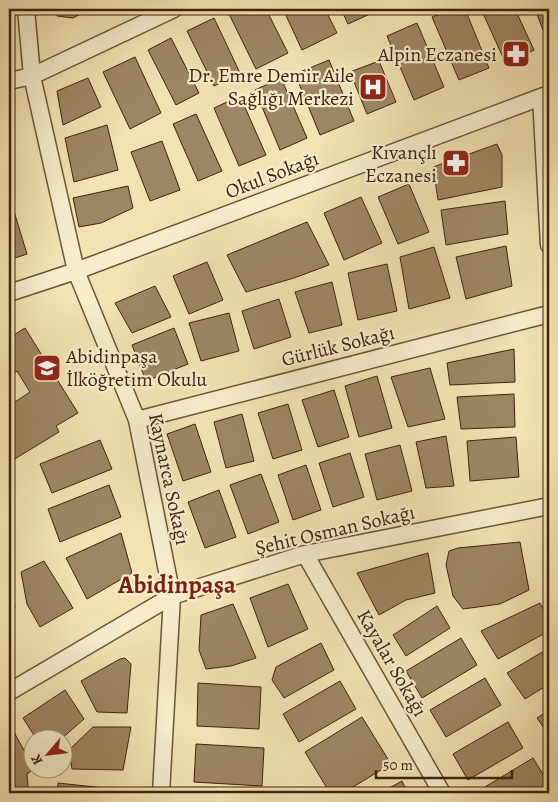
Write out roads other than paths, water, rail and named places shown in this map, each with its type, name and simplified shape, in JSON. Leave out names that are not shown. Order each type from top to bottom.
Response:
[{"type":"street","name":"Kaynarca Sokağı","points":[[26,9],[32,76],[76,271],[137,420],[172,596],[161,793]]},
{"type":"street","points":[[9,81],[32,76],[174,9]]},
{"type":"street","points":[[545,95],[549,246]]},
{"type":"street","name":"Okul Sokağı","points":[[9,293],[76,271],[545,95]]},
{"type":"street","name":"Gürlük Sokağı","points":[[137,420],[549,314]]},
{"type":"street","name":"Şehit Osman Sokağı","points":[[9,692],[172,596],[305,554],[549,506]]},
{"type":"street","name":"Kayalar Sokağı","points":[[305,554],[442,793]]},
{"type":"place","name":"Alpin Eczanesi","points":[[516,54]]},
{"type":"place","name":"Dr. Emre Demir Aile Sağlığı Merkezi","points":[[373,87]]},
{"type":"place","name":"Kıvançlı Eczanesi","points":[[456,163]]},
{"type":"place","name":"Abidinpaşa İlköğretim Okulu","points":[[47,368]]},
{"type":"district","name":"Abidinpaşa","points":[[177,585]]}]
